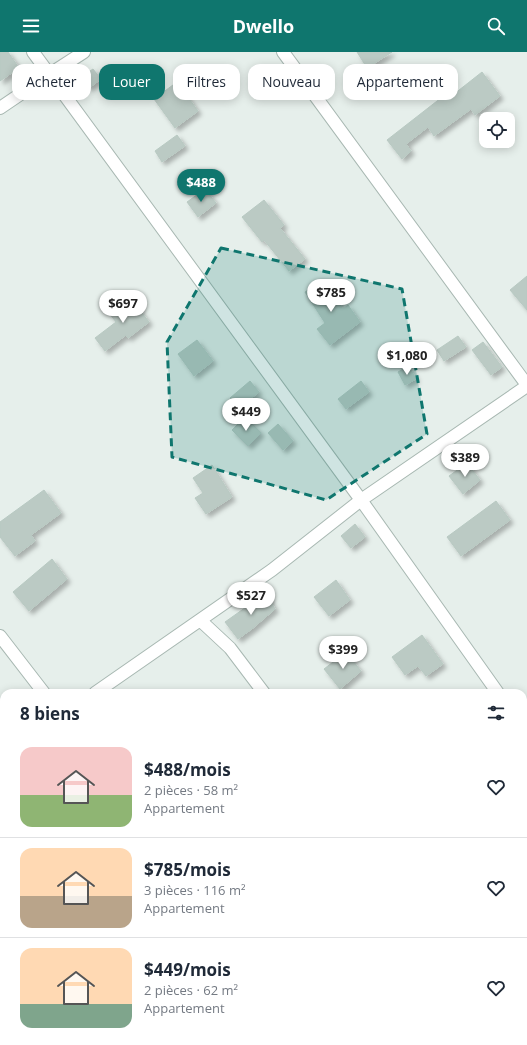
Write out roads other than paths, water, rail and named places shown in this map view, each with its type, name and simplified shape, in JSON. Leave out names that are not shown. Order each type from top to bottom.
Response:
[{"type":"street","points":[[33,52],[42,64]]},
{"type":"street","points":[[65,64],[84,52]]},
{"type":"street","points":[[101,689],[201,621],[272,570],[361,500],[527,386],[283,52]]},
{"type":"street","points":[[0,108],[12,100]]},
{"type":"street","points":[[69,100],[361,500],[495,689]]},
{"type":"street","points":[[201,621],[230,648],[261,689]]},
{"type":"street","points":[[0,636],[41,689]]}]
